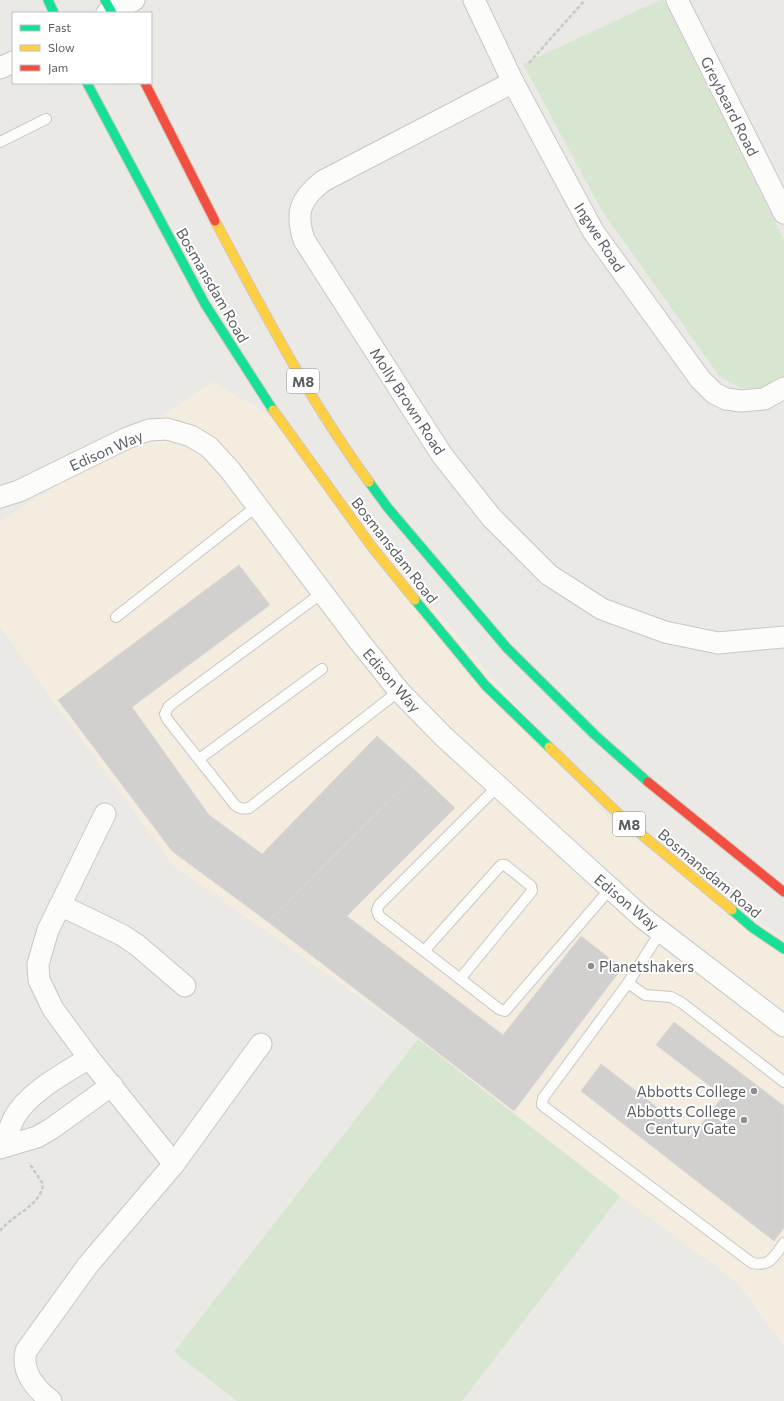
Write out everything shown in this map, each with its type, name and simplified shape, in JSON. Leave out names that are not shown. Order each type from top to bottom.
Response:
[{"type":"main road","points":[[48,0],[54,12]]},
{"type":"main road","name":"Bosmansdam Road","points":[[88,84],[205,304],[279,419],[372,547],[486,686],[628,823],[753,928],[784,949]]},
{"type":"main road","name":"Bosmansdam Road","points":[[146,84],[207,207],[288,357],[339,440],[388,508],[507,648],[595,735],[661,794],[784,892]]},
{"type":"street","points":[[109,9],[134,0]]},
{"type":"street","name":"Ingwe Road","points":[[474,0],[513,82],[593,230],[700,379],[714,393],[726,399],[741,401],[764,399],[784,388]]},
{"type":"street","name":"Greybeard Road","points":[[677,0],[784,213]]},
{"type":"street","points":[[0,68],[12,62]]},
{"type":"street","name":"Molly Brown Road","points":[[513,82],[323,181],[311,190],[299,212],[300,226],[304,240],[442,455],[491,517],[550,575],[602,609],[665,632],[718,643],[784,637]]},
{"type":"street","name":"Edison Way","points":[[0,497],[19,491],[127,438],[149,430],[167,429],[191,436],[209,447],[230,470],[322,593],[399,691],[444,737],[610,889],[661,931],[784,1026]]},
{"type":"street","points":[[105,814],[48,930],[38,964],[39,980],[53,1009],[89,1058],[174,1164]]},
{"type":"street","points":[[60,905],[122,935],[185,986]]},
{"type":"street","points":[[51,1401],[40,1393],[25,1369],[24,1361],[26,1351],[88,1265],[174,1164],[260,1044]]},
{"type":"street","points":[[6,1146],[15,1117],[24,1105],[50,1082],[89,1058]]},
{"type":"street","points":[[6,1146],[37,1137],[51,1129],[112,1085]]},
{"type":"lane","points":[[0,142],[46,119]]},
{"type":"lane","points":[[116,617],[257,506]]},
{"type":"lane","points":[[322,593],[169,706],[165,714],[167,719],[235,805],[241,809],[249,808],[399,691]]},
{"type":"lane","points":[[199,759],[322,669]]},
{"type":"lane","points":[[498,786],[379,905],[377,910],[379,916],[498,1010],[507,1010],[610,889]]},
{"type":"lane","points":[[424,951],[501,865],[505,865],[531,886],[532,891],[460,979]]},
{"type":"lane","points":[[661,931],[628,982],[543,1098],[542,1105],[752,1263],[762,1265],[766,1264],[784,1243]]},
{"type":"lane","points":[[628,982],[644,995],[672,997],[682,1003],[784,1082]]},
{"type":"path","points":[[513,82],[585,0]]},
{"type":"path","points":[[0,1231],[27,1206],[37,1200],[42,1193],[43,1184],[6,1146]]},
{"type":"shaded area","points":[[213,382],[279,420],[618,829],[784,938],[784,1346],[736,1281],[620,1196],[418,1039],[174,866],[0,626],[0,522]]},
{"type":"green space","points":[[660,0],[664,0],[784,240],[784,379],[765,389],[741,388],[720,377],[601,209],[523,64]]},
{"type":"green space","points":[[418,1039],[620,1196],[462,1401],[237,1401],[174,1352]]},
{"type":"building","points":[[239,565],[270,605],[132,707],[209,815],[262,854],[377,736],[417,772],[268,922],[172,851],[58,700]]},
{"type":"building","points":[[417,772],[455,808],[347,916],[503,1035],[581,936],[622,968],[514,1111],[268,922]]},
{"type":"building","name":"Abbotts College Century Gate","points":[[674,1022],[784,1106],[784,1228],[774,1241],[581,1091],[601,1064],[693,1135],[723,1096],[656,1045]]},
{"type":"traffic: fast","points":[[48,0],[54,12]]},
{"type":"traffic: fast","points":[[105,0],[111,12]]},
{"type":"traffic: fast","points":[[88,84],[205,304],[273,410]]},
{"type":"traffic: fast","points":[[369,482],[388,508],[507,648],[595,735],[648,782]]},
{"type":"traffic: fast","points":[[415,600],[486,686],[549,747]]},
{"type":"traffic: fast","points":[[732,910],[753,928],[784,949]]},
{"type":"traffic: slow","points":[[215,221],[269,321],[307,387],[326,419],[369,482]]},
{"type":"traffic: slow","points":[[273,410],[372,547],[415,600]]},
{"type":"traffic: slow","points":[[549,747],[628,823],[732,910]]},
{"type":"traffic: jam","points":[[146,84],[215,221]]},
{"type":"traffic: jam","points":[[648,782],[784,892]]},
{"type":"place","name":"Planetshakers","points":[[591,966]]},
{"type":"place","name":"Abbotts College","points":[[754,1091]]},
{"type":"place","name":"Abbotts College Century Gate","points":[[744,1120]]}]
